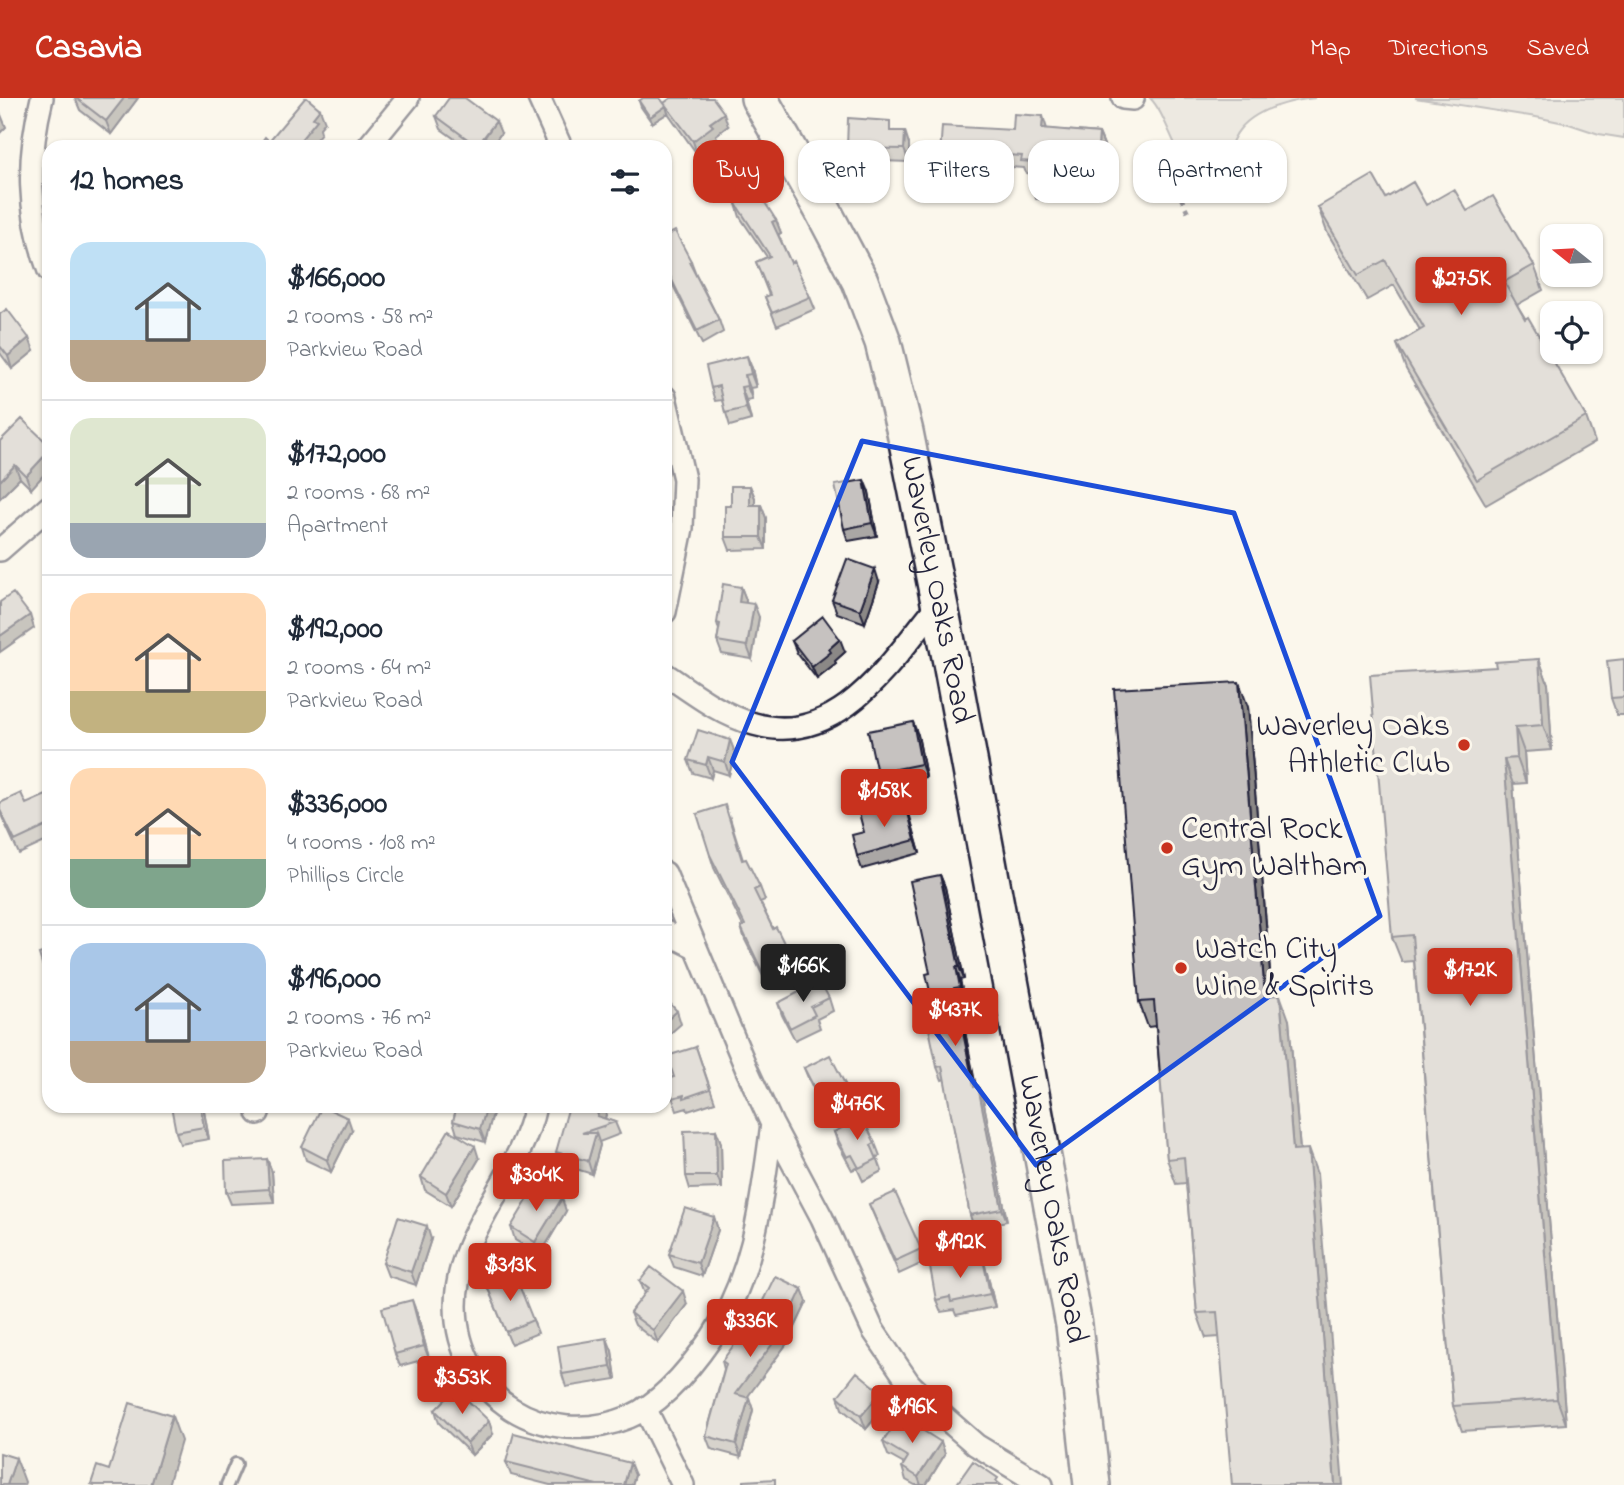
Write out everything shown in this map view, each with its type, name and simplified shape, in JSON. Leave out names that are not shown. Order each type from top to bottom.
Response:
[{"type":"main road","name":"Waverley Oaks Road","points":[[759,98],[860,281],[883,342],[905,432],[1073,1325],[1092,1485]]},
{"type":"street","points":[[42,246],[33,215],[31,191],[34,142],[43,98]]},
{"type":"street","points":[[374,140],[408,98]]},
{"type":"street","points":[[539,98],[558,140]]},
{"type":"street","points":[[1124,98],[1133,99]]},
{"type":"street","points":[[672,427],[684,479],[682,528],[672,577]]},
{"type":"street","points":[[0,550],[42,513]]},
{"type":"street","points":[[672,678],[730,715],[754,724],[776,728],[801,727],[825,719],[869,690],[939,603]]},
{"type":"street","points":[[672,890],[772,1124],[822,1218],[873,1330],[909,1383],[976,1445],[1042,1485]]},
{"type":"street","points":[[672,936],[695,947]]},
{"type":"street","points":[[533,1113],[522,1147],[473,1232],[464,1256],[456,1304],[458,1325],[472,1366],[483,1384],[499,1401],[518,1414],[539,1422],[577,1427],[595,1426],[630,1416],[645,1408],[681,1376],[726,1315],[739,1288],[756,1234],[772,1124]]},
{"type":"street","points":[[645,1408],[683,1485]]},
{"type":"lane","points":[[227,1485],[236,1464]]},
{"type":"path","points":[[1184,203],[1190,215]]},
{"type":"highlighted area","points":[[862,441],[1234,513],[1380,916],[1036,1165],[732,762]]},
{"type":"shaded area","points":[[1150,98],[1315,98],[1274,107],[1255,116],[1240,129],[1233,140],[1173,140]]},
{"type":"shaded area","points":[[1415,98],[1624,98],[1624,138],[1536,117]]},
{"type":"building","points":[[76,98],[124,98],[106,121]]},
{"type":"building","points":[[305,98],[320,109],[313,118],[317,120],[301,140],[270,140]]},
{"type":"building","points":[[449,98],[465,98],[496,121],[482,140],[469,140],[436,116]]},
{"type":"building","points":[[643,98],[660,98],[666,106],[650,117],[639,101]]},
{"type":"building","points":[[671,98],[713,98],[724,113],[710,123],[713,126],[693,141],[664,103]]},
{"type":"building","points":[[1014,114],[1043,116],[1042,128],[1099,133],[1098,140],[1028,140],[1028,162],[1021,161],[1022,156],[1014,155],[1014,140],[941,140],[942,126],[1013,130]]},
{"type":"building","points":[[848,118],[890,121],[890,131],[905,131],[904,149],[890,149],[890,140],[847,140]]},
{"type":"building","points":[[1373,175],[1386,198],[1413,182],[1426,205],[1454,189],[1467,211],[1493,196],[1534,265],[1504,282],[1525,319],[1528,317],[1540,338],[1540,364],[1555,364],[1586,417],[1477,480],[1397,344],[1424,328],[1385,260],[1358,275],[1318,207]]},
{"type":"building","points":[[765,203],[776,220],[772,222],[791,263],[794,261],[810,297],[772,313],[765,297],[770,295],[756,262],[770,256],[736,204]]},
{"type":"building","points":[[675,231],[719,320],[697,331],[672,280],[672,232]]},
{"type":"building","points":[[7,309],[29,338],[8,356],[0,346],[0,314]]},
{"type":"building","points":[[747,356],[751,374],[745,375],[747,386],[741,387],[746,408],[725,413],[719,386],[711,388],[706,366]]},
{"type":"building","points":[[22,419],[42,438],[42,459],[26,476],[15,465],[0,481],[0,441]]},
{"type":"building","points":[[864,480],[872,523],[844,529],[835,485]]},
{"type":"building","points":[[731,486],[750,486],[750,505],[761,505],[761,537],[725,537],[725,506],[731,506]]},
{"type":"building","points":[[847,559],[875,569],[860,610],[832,600]]},
{"type":"building","points":[[723,584],[741,587],[739,602],[754,604],[747,646],[717,641]]},
{"type":"building","points":[[13,593],[30,615],[0,636],[0,602]]},
{"type":"building","points":[[823,616],[840,639],[829,649],[831,652],[812,667],[792,641]]},
{"type":"building","points":[[1539,659],[1543,725],[1515,727],[1517,758],[1504,759],[1557,1399],[1453,1406],[1412,935],[1392,937],[1370,675],[1496,667],[1495,662]]},
{"type":"building","points":[[1624,659],[1624,697],[1611,698],[1607,661]]},
{"type":"building","points":[[1239,682],[1265,996],[1280,995],[1293,1150],[1308,1149],[1335,1485],[1232,1485],[1217,1312],[1197,1313],[1184,1157],[1167,1159],[1154,1001],[1139,1002],[1114,689]]},
{"type":"building","points":[[913,722],[921,764],[877,773],[868,731]]},
{"type":"building","points":[[698,730],[730,740],[725,762],[708,757],[706,765],[688,760]]},
{"type":"building","points":[[21,793],[26,804],[42,797],[42,828],[15,841],[0,810],[0,803]]},
{"type":"building","points":[[905,801],[915,840],[857,856],[852,835],[864,832],[859,813]]},
{"type":"building","points":[[725,805],[742,860],[746,859],[760,887],[754,890],[773,929],[776,927],[791,957],[762,971],[741,927],[745,925],[710,855],[697,814]]},
{"type":"building","points":[[940,875],[959,967],[956,967],[960,987],[954,988],[974,1087],[978,1086],[1002,1209],[970,1215],[942,1066],[937,1067],[928,1024],[937,1022],[926,974],[930,973],[910,881]]},
{"type":"building","points":[[820,981],[829,998],[811,1007],[815,1015],[790,1028],[778,1003]]},
{"type":"building","points":[[696,1047],[710,1089],[684,1098],[684,1095],[672,1098],[672,1054]]},
{"type":"building","points":[[830,1055],[845,1084],[819,1097],[804,1068]]},
{"type":"building","points":[[172,1113],[201,1113],[204,1127],[176,1132]]},
{"type":"building","points":[[319,1113],[337,1113],[348,1118],[327,1160],[302,1147]]},
{"type":"building","points":[[455,1113],[485,1113],[480,1129],[453,1121]]},
{"type":"building","points":[[567,1113],[598,1113],[597,1116],[615,1122],[582,1133],[596,1133],[588,1161],[556,1152]]},
{"type":"building","points":[[862,1117],[875,1143],[871,1145],[877,1159],[859,1168],[852,1155],[847,1157],[834,1132]]},
{"type":"building","points":[[449,1130],[475,1146],[446,1193],[421,1177]]},
{"type":"building","points":[[716,1130],[717,1176],[686,1176],[684,1131]]},
{"type":"building","points":[[267,1159],[269,1189],[226,1192],[225,1161]]},
{"type":"building","points":[[537,1184],[562,1198],[535,1242],[511,1227]]},
{"type":"building","points":[[895,1192],[921,1249],[895,1261],[869,1204]]},
{"type":"building","points":[[685,1208],[714,1217],[698,1263],[669,1254]]},
{"type":"building","points":[[398,1217],[427,1226],[411,1272],[383,1263]]},
{"type":"building","points":[[969,1258],[970,1262],[983,1259],[990,1294],[951,1302],[950,1297],[936,1300],[930,1267]]},
{"type":"building","points":[[651,1267],[683,1291],[653,1330],[630,1313],[649,1288],[640,1281]]},
{"type":"building","points":[[515,1275],[533,1320],[506,1332],[487,1286]]},
{"type":"building","points":[[775,1276],[802,1289],[783,1330],[735,1394],[749,1398],[736,1444],[706,1436],[726,1364],[722,1361],[756,1315]]},
{"type":"building","points":[[412,1300],[424,1346],[395,1354],[382,1308]]},
{"type":"building","points":[[607,1338],[611,1366],[562,1374],[558,1346]]},
{"type":"building","points":[[857,1372],[881,1392],[861,1416],[838,1396]]},
{"type":"building","points":[[456,1389],[489,1421],[467,1443],[435,1410]]},
{"type":"building","points":[[130,1403],[172,1416],[151,1485],[91,1484],[97,1466],[109,1470]]},
{"type":"building","points":[[900,1416],[941,1442],[918,1477],[902,1467],[908,1457],[883,1442]]},
{"type":"building","points":[[514,1433],[630,1463],[624,1485],[597,1485],[506,1462]]},
{"type":"building","points":[[0,1453],[16,1458],[7,1485],[0,1485]]},
{"type":"building","points":[[973,1461],[998,1478],[996,1481],[1001,1485],[956,1485]]},
{"type":"building","points":[[775,1479],[775,1485],[744,1485],[744,1481]]},
{"type":"place","name":"Waverley Oaks Athletic Club","points":[[1464,745]]},
{"type":"place","name":"Central Rock Gym Waltham","points":[[1167,848]]},
{"type":"place","name":"Watch City Wine & Spirits","points":[[1181,968]]}]
